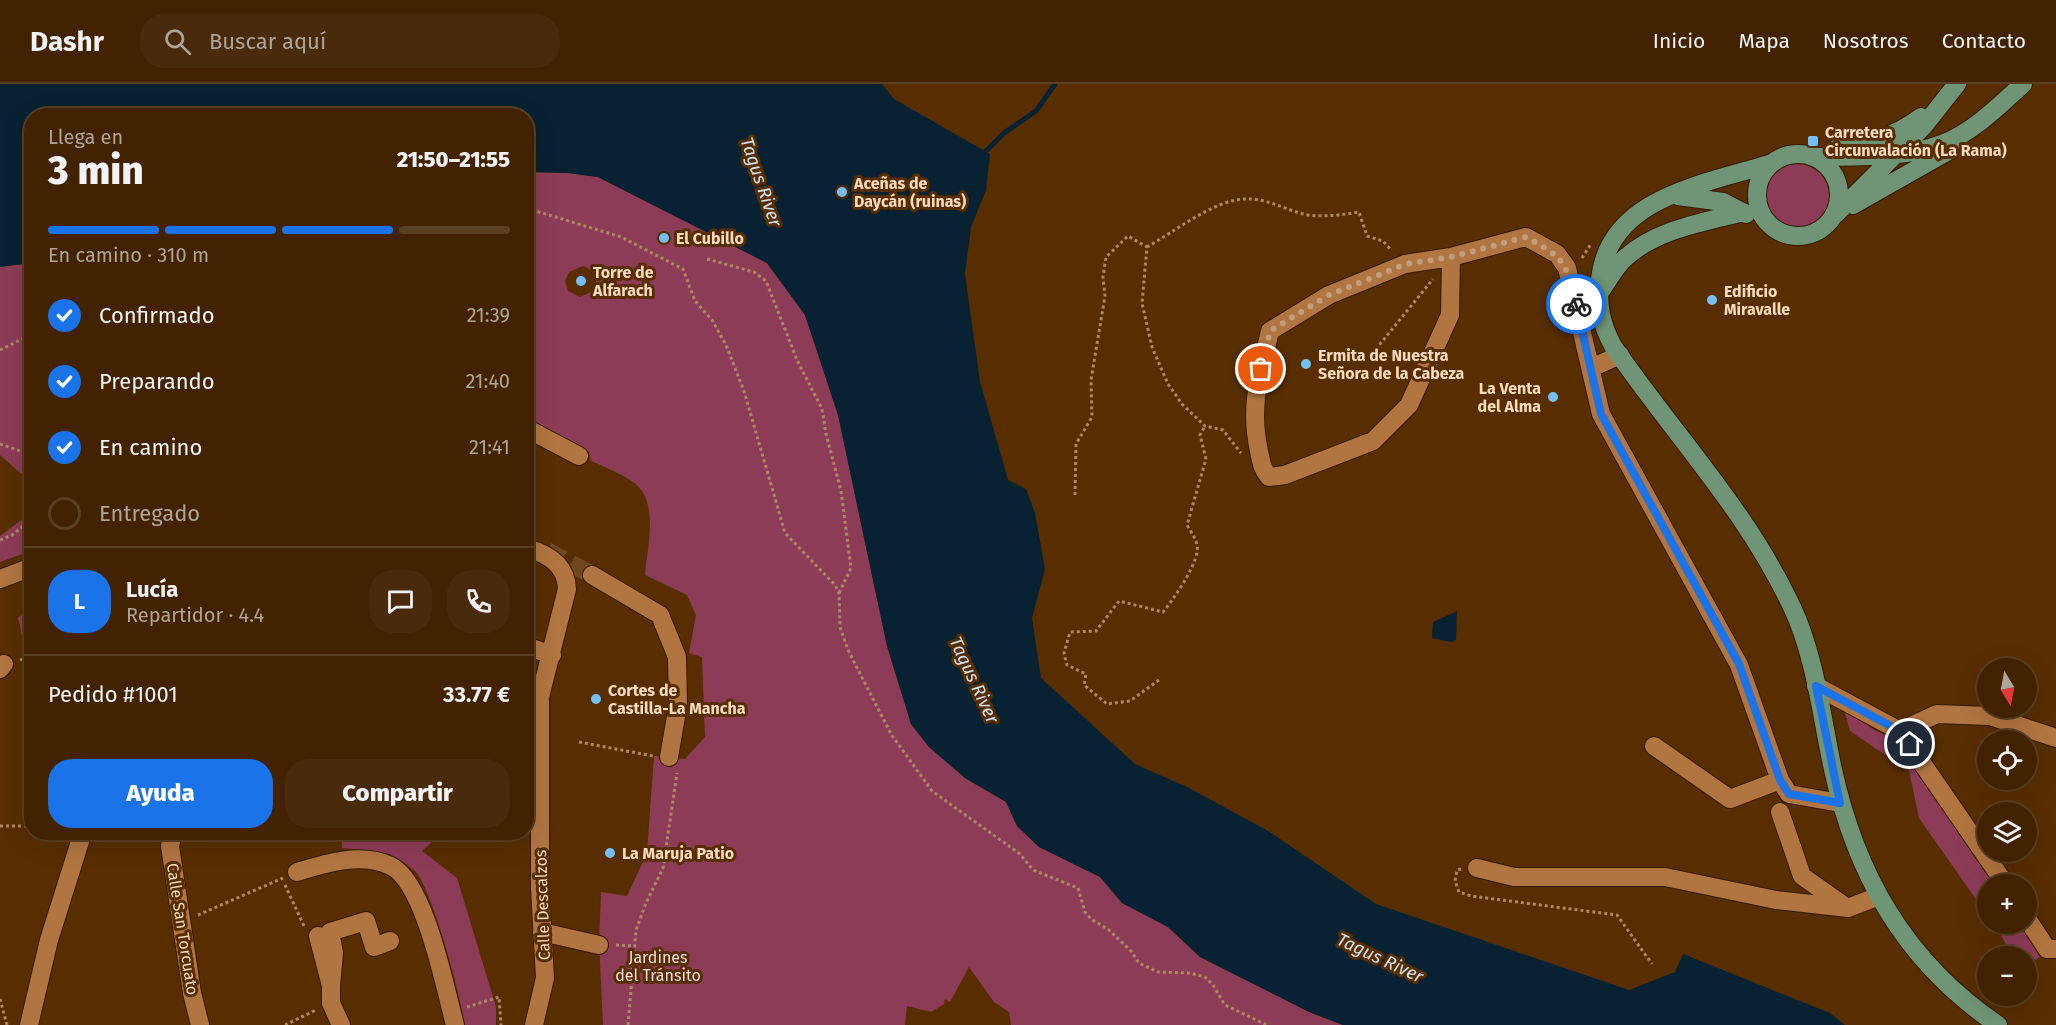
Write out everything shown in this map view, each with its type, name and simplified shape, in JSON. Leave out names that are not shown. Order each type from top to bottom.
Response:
[{"type":"main road","points":[[1772,163],[1758,184],[1757,197],[1765,220],[1773,229],[1796,237],[1820,231],[1897,154],[1957,84]]},
{"type":"main road","points":[[1836,214],[1959,145],[1976,125],[2023,84]]},
{"type":"main road","points":[[1814,157],[1825,149],[1879,140],[1894,135],[1942,101]]},
{"type":"main road","points":[[1976,125],[1941,145],[1897,154],[1814,157],[1792,154],[1772,163],[1670,195],[1644,208],[1620,231],[1603,262],[1598,293],[1603,326],[1620,355],[1693,450],[1760,544],[1794,611],[1816,686],[1840,803],[1855,850],[1879,896],[1899,928],[1925,962],[1953,990],[1998,1025]]},
{"type":"main road","points":[[1814,157],[1830,169],[1839,188],[1840,201],[1836,214]]},
{"type":"main road","points":[[1670,195],[1724,202],[1765,220]]},
{"type":"main road","points":[[1598,293],[1623,260],[1639,246],[1666,232],[1743,212]]},
{"type":"street","points":[[1451,257],[1450,315],[1409,405],[1373,441],[1285,475],[1269,477],[1263,470],[1254,426],[1254,402],[1270,331],[1329,295],[1406,264],[1451,257],[1526,237],[1557,254],[1567,268],[1601,414],[1739,664],[1780,780],[1789,794],[1840,803]]},
{"type":"street","points":[[1591,368],[1620,355]]},
{"type":"street","points":[[534,432],[579,456]]},
{"type":"street","name":"Calle Descalzos","points":[[534,551],[559,564],[567,579],[566,603],[540,697],[534,739]]},
{"type":"street","points":[[0,579],[24,570]]},
{"type":"street","points":[[592,574],[660,615],[677,657],[678,705],[666,758]]},
{"type":"street","points":[[534,649],[552,655]]},
{"type":"street","points":[[1816,686],[1900,731],[1998,874]]},
{"type":"street","points":[[1900,731],[1937,714],[1990,716],[2056,738]]},
{"type":"street","points":[[1654,746],[1730,800],[1780,780]]},
{"type":"street","name":"Calle Descalzos","points":[[534,766],[545,978],[534,1025]]},
{"type":"street","points":[[1780,812],[1802,876],[1848,908]]},
{"type":"street","points":[[29,1025],[49,940],[81,840]]},
{"type":"street","name":"Calle San Torcuato","points":[[171,840],[170,846],[192,993],[200,1025]]},
{"type":"street","points":[[289,875],[352,859],[362,859],[391,866],[405,876],[429,928],[454,1019]]},
{"type":"street","points":[[1478,868],[1514,877],[1665,877],[1776,900],[1848,908],[1879,896]]},
{"type":"street","points":[[340,1025],[331,994],[334,953],[324,934],[366,921],[374,947],[390,941]]},
{"type":"street","points":[[542,932],[599,945]]},
{"type":"street","points":[[2037,934],[2047,949],[2056,949]]},
{"type":"path","points":[[1148,248],[1185,226],[1198,213],[1244,198],[1280,204],[1306,214],[1336,216],[1359,212],[1367,236],[1383,241],[1406,264]]},
{"type":"path","points":[[534,210],[621,237],[683,269],[695,301],[712,320],[726,345],[744,391],[785,533],[828,577],[839,593]]},
{"type":"path","points":[[1076,495],[1076,444],[1092,417],[1091,380],[1105,296],[1103,277],[1106,257],[1128,236],[1148,248]]},
{"type":"path","points":[[1148,248],[1142,303],[1152,347],[1168,384],[1182,404],[1205,426],[1223,430],[1251,465],[1263,470]]},
{"type":"path","points":[[1373,361],[1376,350],[1451,257]]},
{"type":"path","points":[[707,260],[754,272],[766,281],[796,360],[822,409],[826,434],[841,490],[851,568],[839,593],[840,627],[848,650],[891,734],[932,792],[1020,854],[1033,870],[1078,888],[1085,912],[1091,920],[1109,930],[1139,963],[1158,972],[1190,973],[1205,977],[1225,1005],[1267,1025]]},
{"type":"path","points":[[0,350],[24,338]]},
{"type":"path","points":[[1159,680],[1130,701],[1107,704],[1084,685],[1086,674],[1067,665],[1064,653],[1070,632],[1096,631],[1119,601],[1163,612],[1173,600],[1197,553],[1196,542],[1187,525],[1206,459],[1200,435],[1205,426]]},
{"type":"path","points":[[0,444],[24,452]]},
{"type":"path","points":[[0,540],[12,535],[24,525]]},
{"type":"path","points":[[579,742],[666,758],[663,868],[636,930],[628,1025]]},
{"type":"path","points":[[0,826],[24,826]]},
{"type":"path","points":[[1478,868],[1467,867],[1457,870],[1455,881],[1459,892],[1471,896],[1617,915],[1652,964]]},
{"type":"path","points":[[183,922],[289,875],[302,926],[324,934]]},
{"type":"path","points":[[285,1025],[331,994]]},
{"type":"path","points":[[454,1019],[499,997],[501,1025]]},
{"type":"path","points":[[0,999],[7,1025]]},
{"type":"green space","points":[[1791,164],[1803,164],[1820,173],[1827,184],[1829,196],[1827,208],[1820,219],[1803,228],[1791,228],[1779,223],[1770,214],[1765,202],[1765,190],[1770,178],[1779,169]]},
{"type":"green space","name":"Jardines del Tránsito","points":[[534,172],[598,177],[767,263],[805,315],[838,415],[887,646],[911,724],[929,747],[965,778],[1006,802],[1017,826],[1039,847],[1100,877],[1122,903],[1168,927],[1200,957],[1309,1012],[1343,1025],[1011,1025],[1009,1012],[994,1002],[969,967],[950,1002],[945,999],[944,1004],[931,1012],[907,1006],[905,1025],[603,1025],[599,942],[601,892],[627,896],[647,853],[654,756],[685,759],[705,737],[702,657],[689,653],[696,615],[687,595],[645,575],[650,525],[647,500],[641,490],[623,476],[591,461],[589,452],[534,424]],"holes":[[[583,266],[593,273],[596,279],[593,291],[580,297],[568,291],[565,281],[569,272]]]},
{"type":"green space","points":[[24,264],[24,476],[0,455],[0,267]]},
{"type":"green space","points":[[24,518],[24,553],[0,562],[0,536]]},
{"type":"green space","points":[[24,614],[24,646],[18,617]]},
{"type":"green space","points":[[1844,710],[1874,730],[1898,741],[1987,874],[1977,874],[1977,901],[1919,818],[1909,771],[1850,731]]},
{"type":"green space","points":[[341,840],[432,840],[422,851],[457,878],[496,1007],[496,1025],[464,1025],[445,945],[429,898],[415,871],[390,856],[342,848]]},
{"type":"green space","points":[[2000,934],[2025,934],[2033,946],[2007,946]]},
{"type":"water","name":"Tagus River","points":[[0,84],[882,84],[894,99],[990,154],[986,190],[971,227],[965,274],[980,382],[1008,480],[1026,489],[1035,513],[1045,569],[1032,618],[1041,678],[1135,764],[1189,788],[1268,831],[1376,904],[1629,990],[1675,972],[1683,954],[1830,1013],[1845,1025],[1343,1025],[1309,1012],[1200,957],[1168,927],[1122,903],[1100,877],[1039,847],[1017,826],[1006,802],[965,778],[929,747],[911,724],[887,646],[838,415],[805,315],[767,263],[598,177],[534,172],[534,108],[24,108],[24,264],[0,267]]},
{"type":"water","points":[[1457,611],[1456,640],[1451,642],[1432,638],[1433,622]]},
{"type":"waterway","points":[[982,155],[1004,133],[1036,111],[1055,84]]},
{"type":"tunnel","points":[[547,551],[592,575]]},
{"type":"way so far","points":[[1261,369],[1270,331],[1278,324],[1329,295],[1406,264],[1451,257],[1526,237],[1557,254],[1567,268],[1576,304]]},
{"type":"place","name":"Carretera Circunvalación (La Rama)","points":[[1813,141]]},
{"type":"place","name":"Aceñas de Daycán (ruinas)","points":[[842,192]]},
{"type":"place","name":"El Cubillo","points":[[664,238]]},
{"type":"place","name":"Torre de Alfarach","points":[[581,281]]},
{"type":"place","name":"Edificio Miravalle","points":[[1712,300]]},
{"type":"place","name":"Ermita de Nuestra Señora de la Cabeza","points":[[1306,364]]},
{"type":"place","name":"La Venta del Alma","points":[[1553,397]]},
{"type":"place","name":"Cortes de Castilla-La Mancha","points":[[596,699]]},
{"type":"place","name":"La Maruja Patio","points":[[610,853]]},
{"type":"route","points":[[1576,304],[1601,414],[1739,664],[1780,780],[1789,794],[1840,803],[1816,686],[1900,731],[1910,744]]}]
